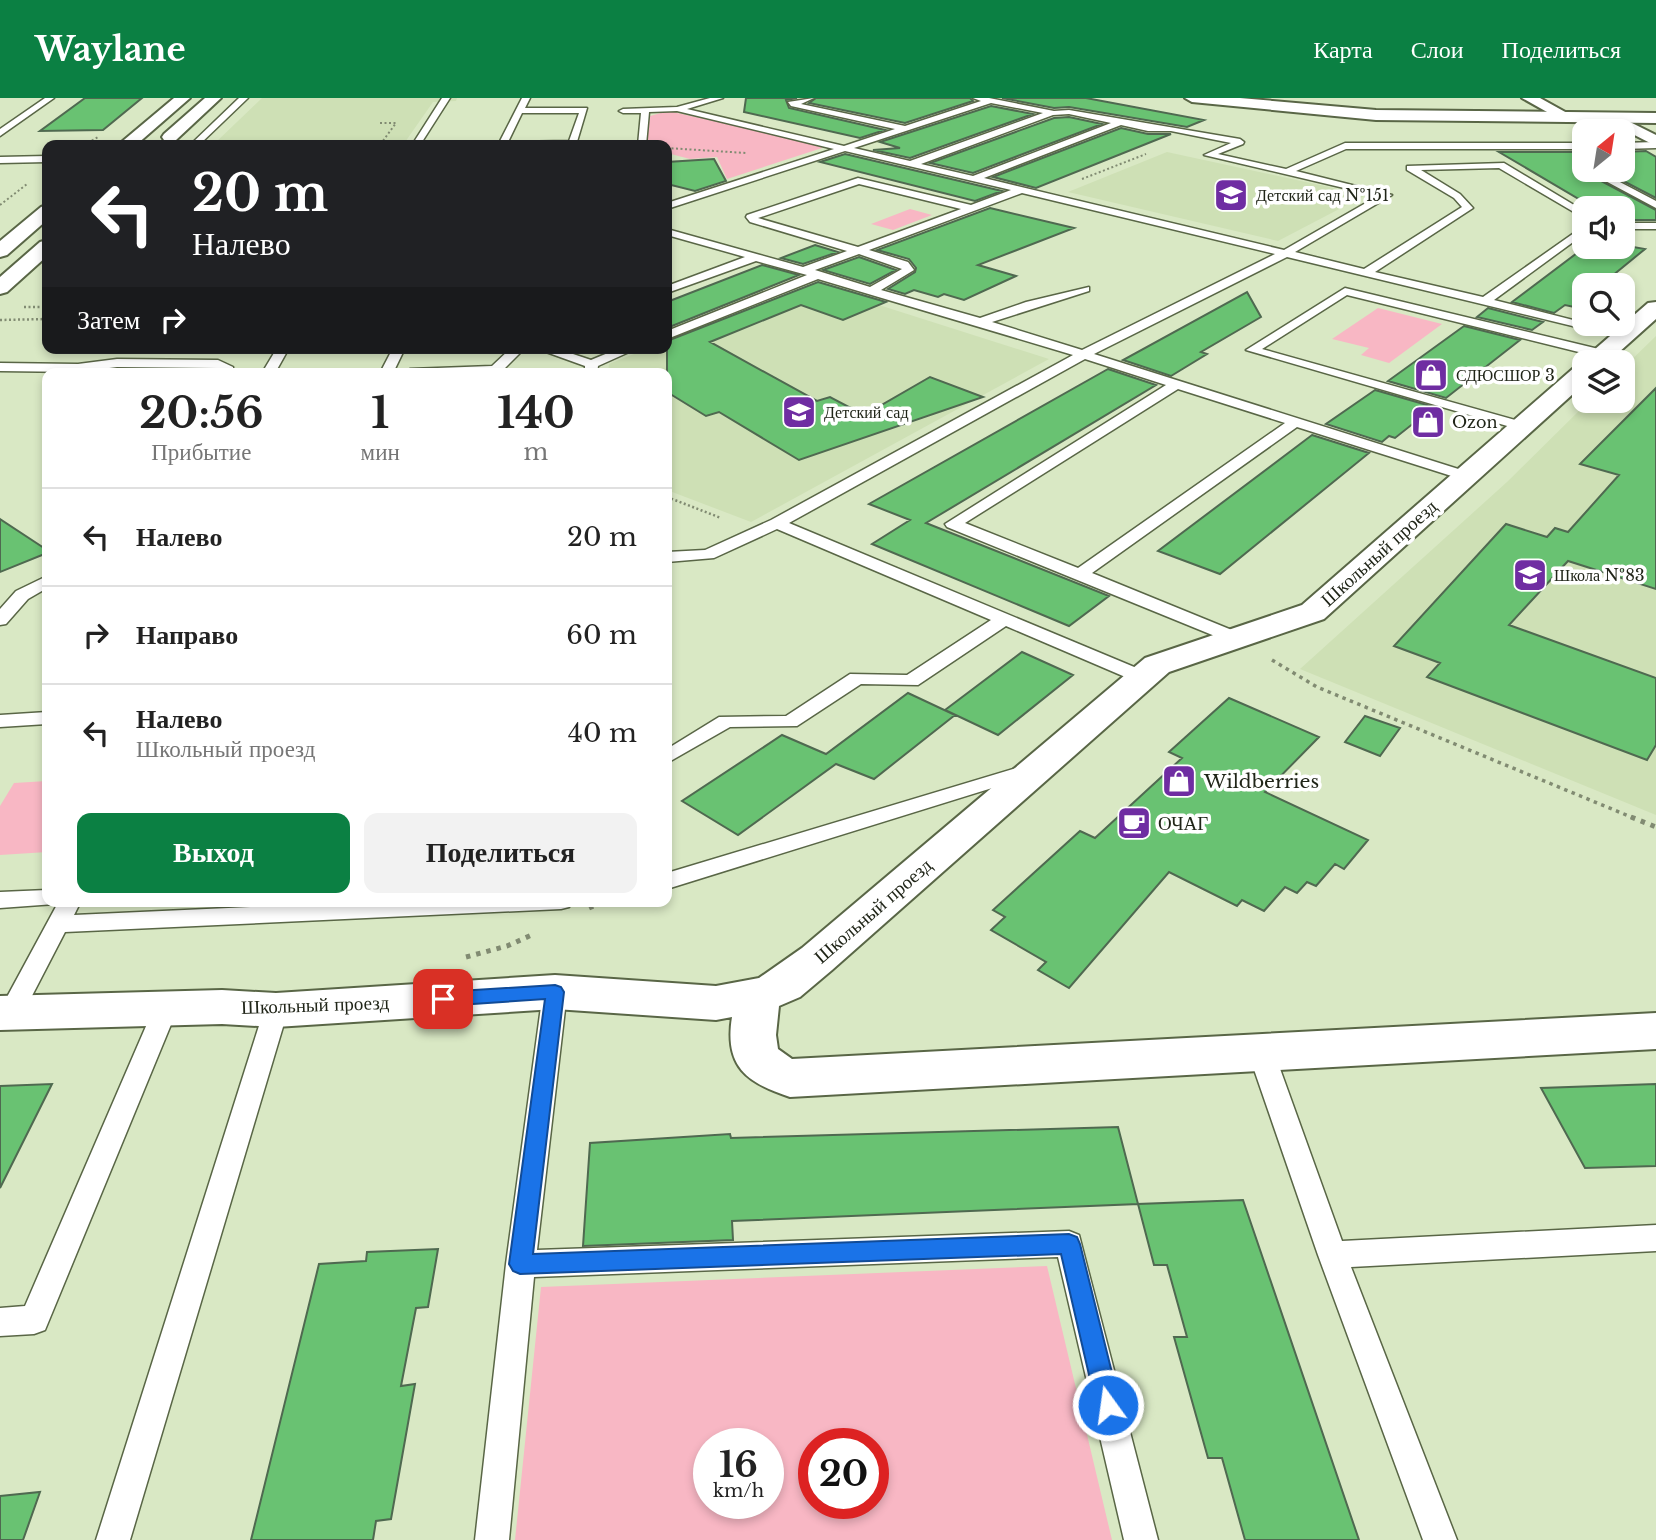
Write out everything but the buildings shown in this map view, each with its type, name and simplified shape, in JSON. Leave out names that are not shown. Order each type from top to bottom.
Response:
[{"type":"street","points":[[132,140],[183,98]]},
{"type":"street","points":[[167,140],[214,98]]},
{"type":"street","points":[[1192,98],[1353,114],[1656,118]]},
{"type":"street","points":[[1529,98],[1568,118]]},
{"type":"street","points":[[1612,118],[1656,143]]},
{"type":"street","points":[[0,251],[42,215]]},
{"type":"street","points":[[0,288],[42,250]]},
{"type":"street","name":"Школьный проезд","points":[[1635,327],[1656,308]]},
{"type":"street","name":"Школьный проезд","points":[[1608,350],[1625,336]]},
{"type":"street","name":"Школьный проезд","points":[[5,1013],[222,1007],[276,1010],[555,992],[716,1003],[759,996],[799,975],[1157,665],[1313,612],[1572,381]]},
{"type":"street","points":[[759,996],[752,1030],[756,1052],[769,1069],[790,1078],[1656,1031]]},
{"type":"lane","points":[[0,133],[50,98]]},
{"type":"lane","points":[[199,140],[244,98]]},
{"type":"lane","points":[[419,140],[446,98]]},
{"type":"lane","points":[[505,140],[526,98]]},
{"type":"lane","points":[[623,111],[677,109],[719,98]]},
{"type":"lane","points":[[810,98],[791,104],[905,129]]},
{"type":"lane","points":[[672,557],[708,555],[777,523],[1083,355],[1284,254],[1387,195],[1209,155],[1240,142],[1171,128],[1148,128],[1069,112],[1054,113],[975,98]]},
{"type":"lane","points":[[672,204],[990,101]]},
{"type":"lane","points":[[677,109],[1572,321]]},
{"type":"lane","points":[[520,111],[584,110],[573,140]]},
{"type":"lane","points":[[642,140],[645,111]]},
{"type":"lane","points":[[911,164],[1054,113]]},
{"type":"lane","points":[[974,178],[1121,122]]},
{"type":"lane","points":[[1635,145],[1656,143]]},
{"type":"lane","points":[[1287,172],[1345,146],[1572,146]]},
{"type":"lane","points":[[1546,146],[1565,156]]},
{"type":"lane","points":[[0,160],[42,159]]},
{"type":"lane","points":[[1367,272],[1468,208],[1457,196],[1410,168],[1501,165],[1572,208]]},
{"type":"lane","points":[[871,291],[908,270],[904,264],[751,217],[858,181],[971,208]]},
{"type":"lane","points":[[1613,182],[1656,205]]},
{"type":"lane","points":[[803,271],[1021,190]]},
{"type":"lane","points":[[1635,226],[1656,226]]},
{"type":"lane","points":[[672,233],[980,322],[1466,476]]},
{"type":"lane","points":[[1487,300],[1572,238]]},
{"type":"lane","points":[[672,288],[756,257]]},
{"type":"lane","points":[[672,333],[817,275]]},
{"type":"lane","points":[[980,322],[1084,289]]},
{"type":"lane","points":[[1521,426],[1252,350],[1345,291],[1572,356]]},
{"type":"lane","points":[[496,368],[512,354]]},
{"type":"lane","points":[[556,354],[592,368],[620,354]]},
{"type":"lane","points":[[0,367],[78,368],[117,363],[218,364],[227,368]]},
{"type":"lane","points":[[1177,384],[953,524],[1238,639]]},
{"type":"lane","points":[[1080,574],[1295,422]]},
{"type":"lane","points":[[777,523],[1143,678]]},
{"type":"lane","points":[[0,620],[22,595],[42,584]]},
{"type":"lane","points":[[672,754],[726,721],[790,722],[857,678],[911,681],[1004,619]]},
{"type":"lane","points":[[0,721],[42,718]]},
{"type":"lane","points":[[672,879],[1039,767]]},
{"type":"lane","points":[[0,900],[42,898]]},
{"type":"lane","points":[[5,1013],[67,907]]},
{"type":"lane","points":[[59,924],[430,907]]},
{"type":"lane","points":[[492,1540],[520,1264],[555,992]]},
{"type":"lane","points":[[0,1322],[34,1320],[165,1010]]},
{"type":"lane","points":[[113,1540],[276,1010]]},
{"type":"lane","points":[[1261,1052],[1332,1255],[1440,1540]]},
{"type":"lane","points":[[1332,1255],[1656,1238]]},
{"type":"lane","points":[[520,1264],[1069,1244],[1141,1540]]},
{"type":"path","points":[[380,123],[396,123],[384,140]]},
{"type":"path","points":[[1043,195],[1152,151]]},
{"type":"path","points":[[0,320],[42,319]]},
{"type":"path","points":[[672,500],[758,532]]},
{"type":"path","points":[[1238,639],[1317,687],[1656,827]]},
{"type":"shaded area","points":[[262,98],[457,98],[456,101],[433,102],[406,140],[218,140]]},
{"type":"shaded area","points":[[668,111],[821,144],[822,148],[727,179],[717,157],[690,159],[672,154],[672,140],[647,140],[650,116]]},
{"type":"shaded area","points":[[1167,152],[1366,195],[1278,241],[1068,192]]},
{"type":"shaded area","points":[[910,209],[932,215],[893,230],[871,224]]},
{"type":"shaded area","points":[[813,284],[1049,359],[751,522],[672,492],[672,368],[609,368],[609,364],[634,354],[672,354],[672,339]]},
{"type":"shaded area","points":[[1378,308],[1442,324],[1389,363],[1361,355],[1369,348],[1332,339]]},
{"type":"shaded area","name":"Школа №83","points":[[1656,336],[1656,815],[1300,669],[1507,482],[1577,413],[1635,413],[1635,356]]},
{"type":"shaded area","points":[[42,781],[42,852],[0,855],[0,806],[14,783]]},
{"type":"shaded area","points":[[1047,1266],[1112,1540],[515,1540],[541,1287]]},
{"type":"place","name":"Детский сад №151","points":[[1231,195]]},
{"type":"place","name":"СДЮСШОР 3","points":[[1431,375]]},
{"type":"place","name":"Детский сад","points":[[799,412]]},
{"type":"place","name":"Ozon","points":[[1428,422]]},
{"type":"place","name":"Школа №83","points":[[1530,575]]},
{"type":"place","name":"Wildberries","points":[[1179,781]]},
{"type":"place","name":"ОЧАГ","points":[[1134,823]]},
{"type":"route","points":[[443,999],[555,992],[520,1264],[1069,1244],[1108,1405]]}]
